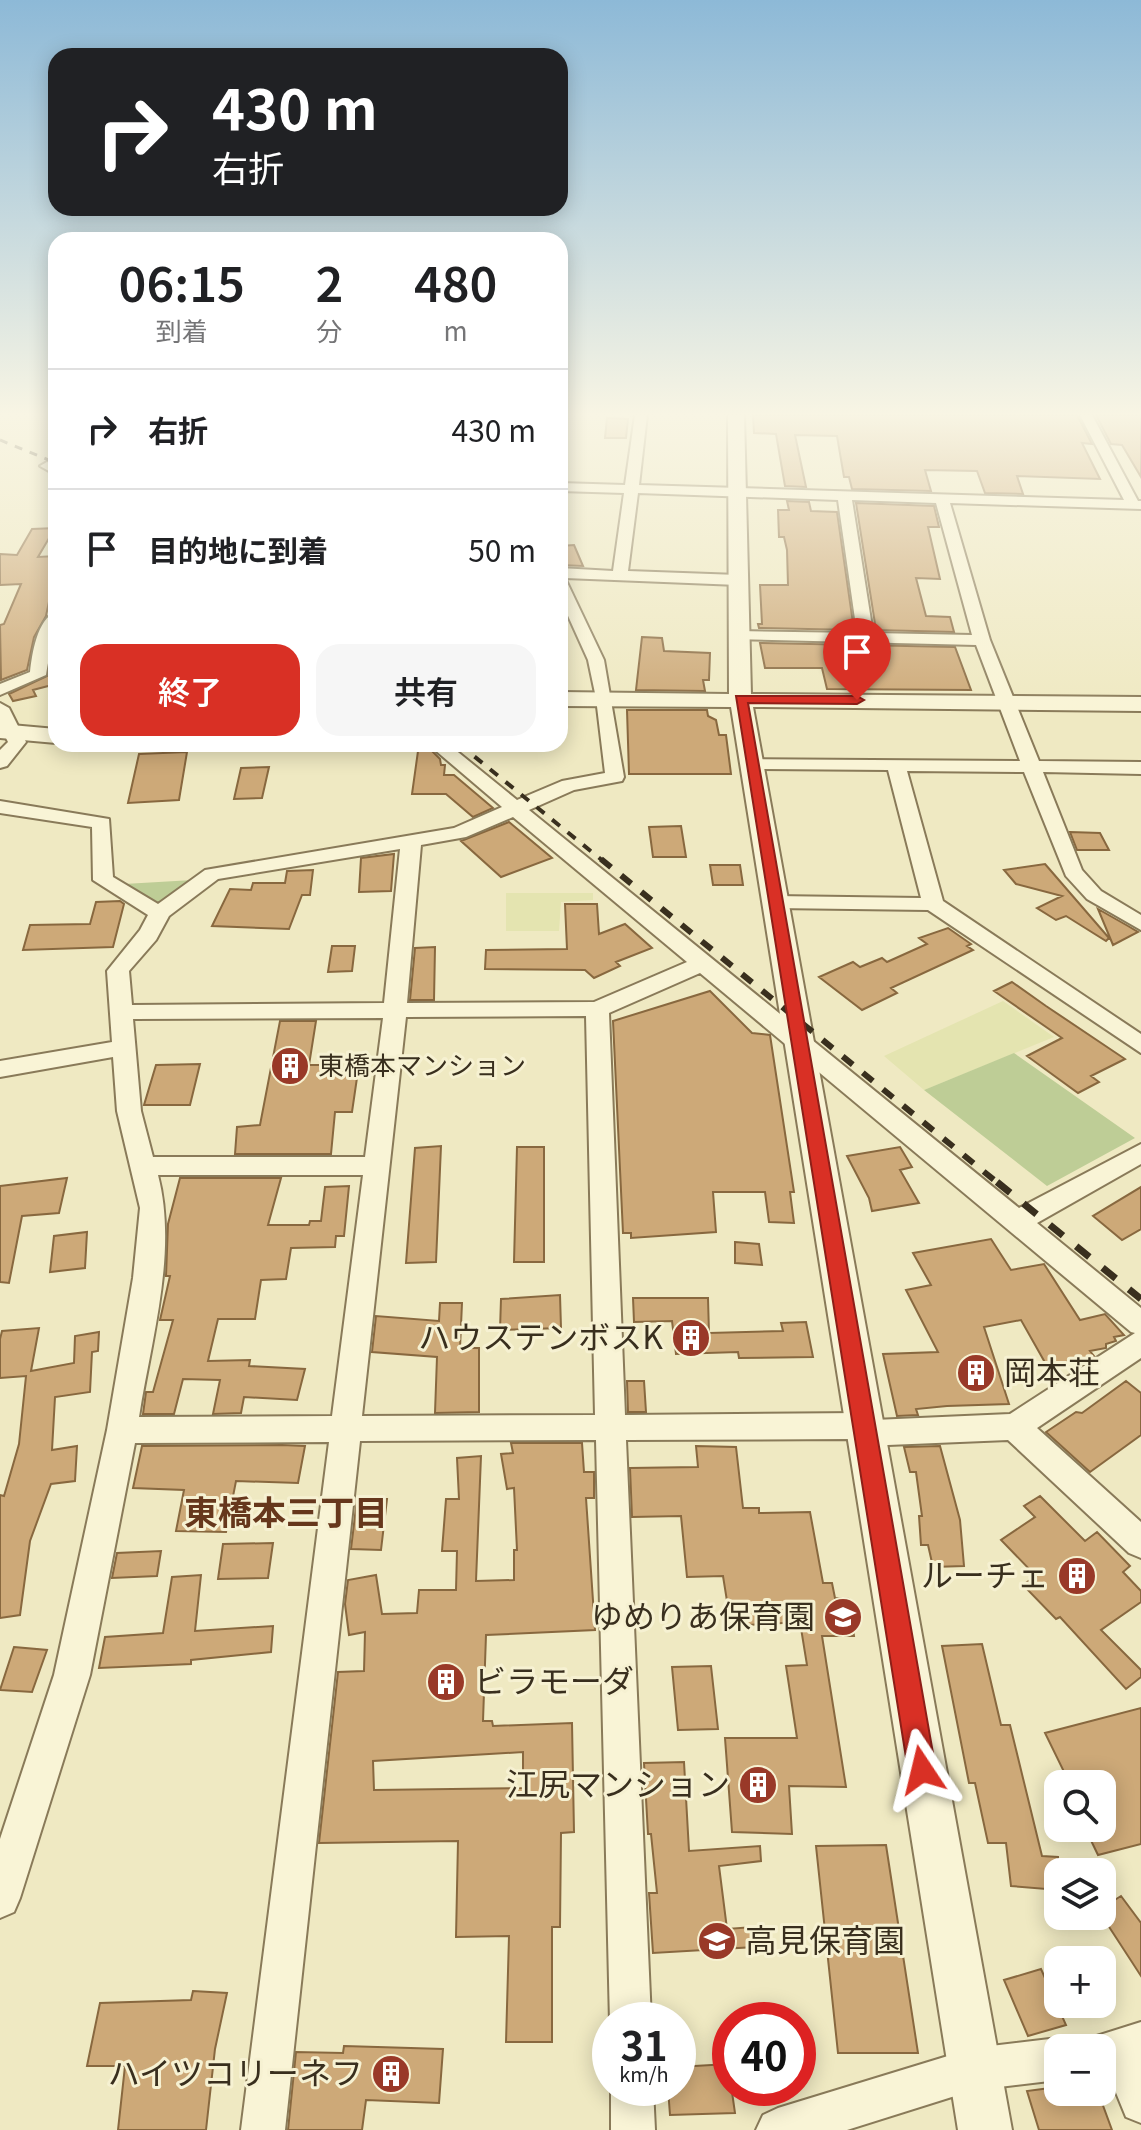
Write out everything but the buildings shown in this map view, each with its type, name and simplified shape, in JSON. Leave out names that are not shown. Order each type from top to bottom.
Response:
[{"type":"street","points":[[620,576],[628,514]]},
{"type":"street","points":[[737,514],[740,699],[749,763],[985,2130]]},
{"type":"street","points":[[847,514],[866,638]]},
{"type":"street","points":[[946,514],[982,640],[1073,872],[1094,895],[1141,924]]},
{"type":"street","points":[[568,573],[738,580]]},
{"type":"street","points":[[0,1898],[72,1675],[122,1430],[154,1219],[129,1111],[118,971],[129,952],[158,922],[159,913],[212,874],[459,833],[569,785],[615,777],[605,698],[596,660],[568,599]]},
{"type":"street","points":[[38,675],[41,647],[48,633]]},
{"type":"street","points":[[738,636],[982,640]]},
{"type":"street","points":[[0,690],[48,672]]},
{"type":"street","points":[[568,699],[1141,704]]},
{"type":"street","points":[[0,708],[7,732],[16,745],[0,762]]},
{"type":"street","points":[[7,732],[48,735]]},
{"type":"street","points":[[447,752],[1141,1324]]},
{"type":"street","points":[[749,763],[1141,768]]},
{"type":"street","points":[[896,765],[933,904]]},
{"type":"street","points":[[0,807],[102,823],[103,880],[159,913]]},
{"type":"street","points":[[263,2130],[395,1010],[411,841]]},
{"type":"street","points":[[774,902],[933,904],[1141,1045]]},
{"type":"street","points":[[120,1012],[597,1009],[703,963]]},
{"type":"street","points":[[597,1009],[629,2002]]},
{"type":"street","points":[[0,1069],[123,1048]]},
{"type":"street","points":[[1018,1221],[1141,1153]]},
{"type":"street","points":[[143,1166],[376,1166]]},
{"type":"street","points":[[122,1430],[612,1426],[863,1430],[1015,1427],[1141,1343]]},
{"type":"street","points":[[1015,1427],[1141,1543]]},
{"type":"street","points":[[1121,2050],[1141,2102]]},
{"type":"street","points":[[778,2130],[974,2069],[1044,2061]]},
{"type":"street","points":[[632,2106],[633,2130]]},
{"type":"green space","points":[[193,880],[158,904],[124,884]]},
{"type":"green space","points":[[506,893],[593,893],[593,900],[561,902],[559,931],[506,931]]},
{"type":"green space","points":[[1003,1001],[1054,1037],[924,1090],[884,1056]]},
{"type":"green space","points":[[1014,1053],[1135,1138],[1047,1186],[924,1090]]},
{"type":"railway","points":[[469,752],[603,861]]},
{"type":"railway","points":[[601,859],[999,1184]]},
{"type":"railway","points":[[997,1182],[1141,1299]]},
{"type":"place","name":"東橋本マンション","points":[[290,1066]]},
{"type":"place","name":"ハウステンボスK","points":[[691,1338]]},
{"type":"place","name":"岡本荘","points":[[976,1373]]},
{"type":"place","name":"ルーチェ","points":[[1077,1576]]},
{"type":"place","name":"ゆめりあ保育園","points":[[843,1617]]},
{"type":"place","name":"ビラモーダ","points":[[446,1682]]},
{"type":"place","name":"江尻マンション","points":[[758,1785]]},
{"type":"place","name":"高見保育園","points":[[717,1941]]},
{"type":"place","name":"ハイツコリーネフ","points":[[391,2074]]},
{"type":"district","name":"東橋本三丁目","points":[[286,1513]]},
{"type":"route","points":[[857,700],[740,699],[922,1770]]}]
